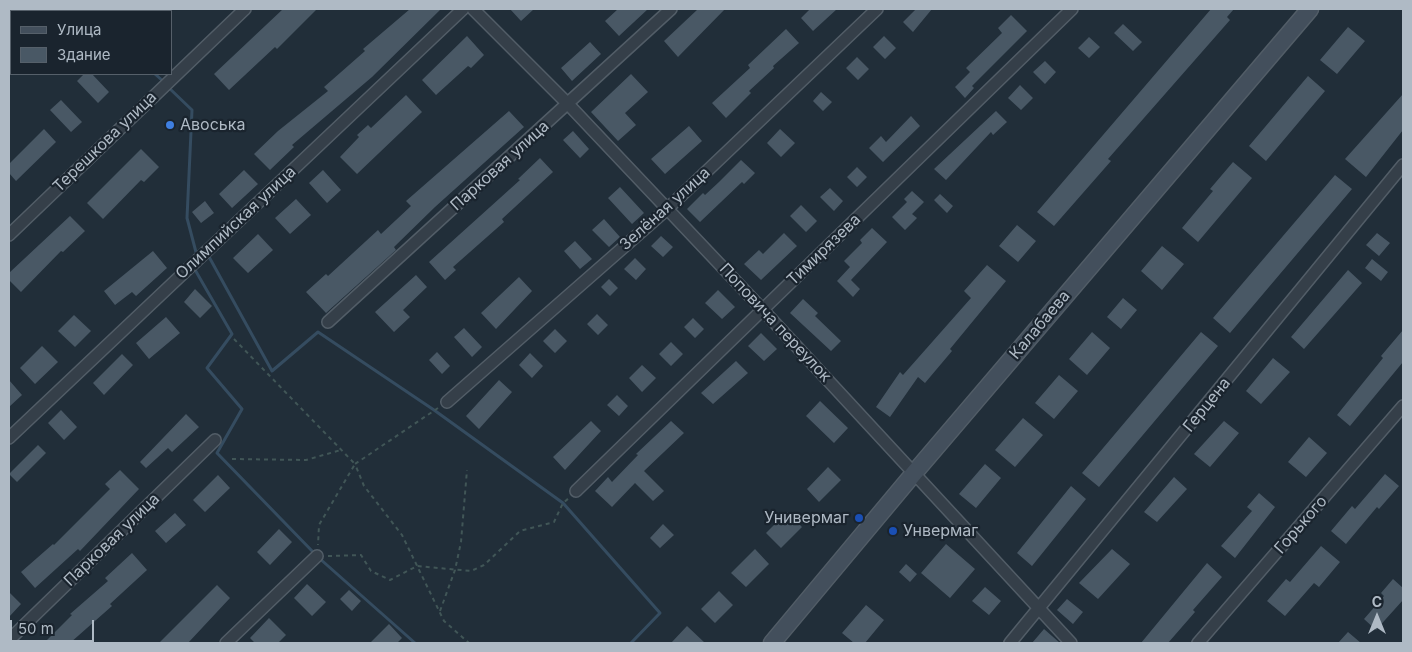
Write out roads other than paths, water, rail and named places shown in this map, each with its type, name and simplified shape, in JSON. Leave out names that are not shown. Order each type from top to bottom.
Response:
[{"type":"street","name":"Терешкова улица","points":[[9,235],[245,9]]},
{"type":"street","name":"Олимпийская улица","points":[[9,438],[463,9]]},
{"type":"street","name":"Поповича переулок","points":[[473,9],[568,104],[666,210],[762,309],[915,472],[1071,643]]},
{"type":"street","name":"Парковая улица","points":[[328,322],[671,9]]},
{"type":"street","name":"Зелёная улица","points":[[447,402],[666,210],[877,9]]},
{"type":"street","name":"Тимирязева","points":[[576,491],[1072,9]]},
{"type":"street","name":"Калабаева","points":[[772,643],[915,472],[1310,9]]},
{"type":"street","name":"Герцена","points":[[1010,643],[1040,609],[1403,165]]},
{"type":"street","name":"Горького","points":[[1198,643],[1403,406]]},
{"type":"street","name":"Парковая улица","points":[[9,640],[215,440]]},
{"type":"street","points":[[226,643],[317,556]]},
{"type":"waterway","points":[[156,75],[164,82]]},
{"type":"waterway","points":[[168,87],[192,110],[187,218],[197,256]]},
{"type":"waterway","points":[[208,255],[272,371],[318,332],[434,410],[563,503],[660,613],[631,643]]},
{"type":"waterway","points":[[194,268],[232,334],[207,368],[242,409],[217,453],[314,553]]},
{"type":"waterway","points":[[319,558],[415,643]]},
{"type":"place","name":"Авоська","points":[[170,125]]},
{"type":"place","name":"Универмаг","points":[[859,518]]},
{"type":"place","name":"Унвермаг","points":[[893,531]]}]
